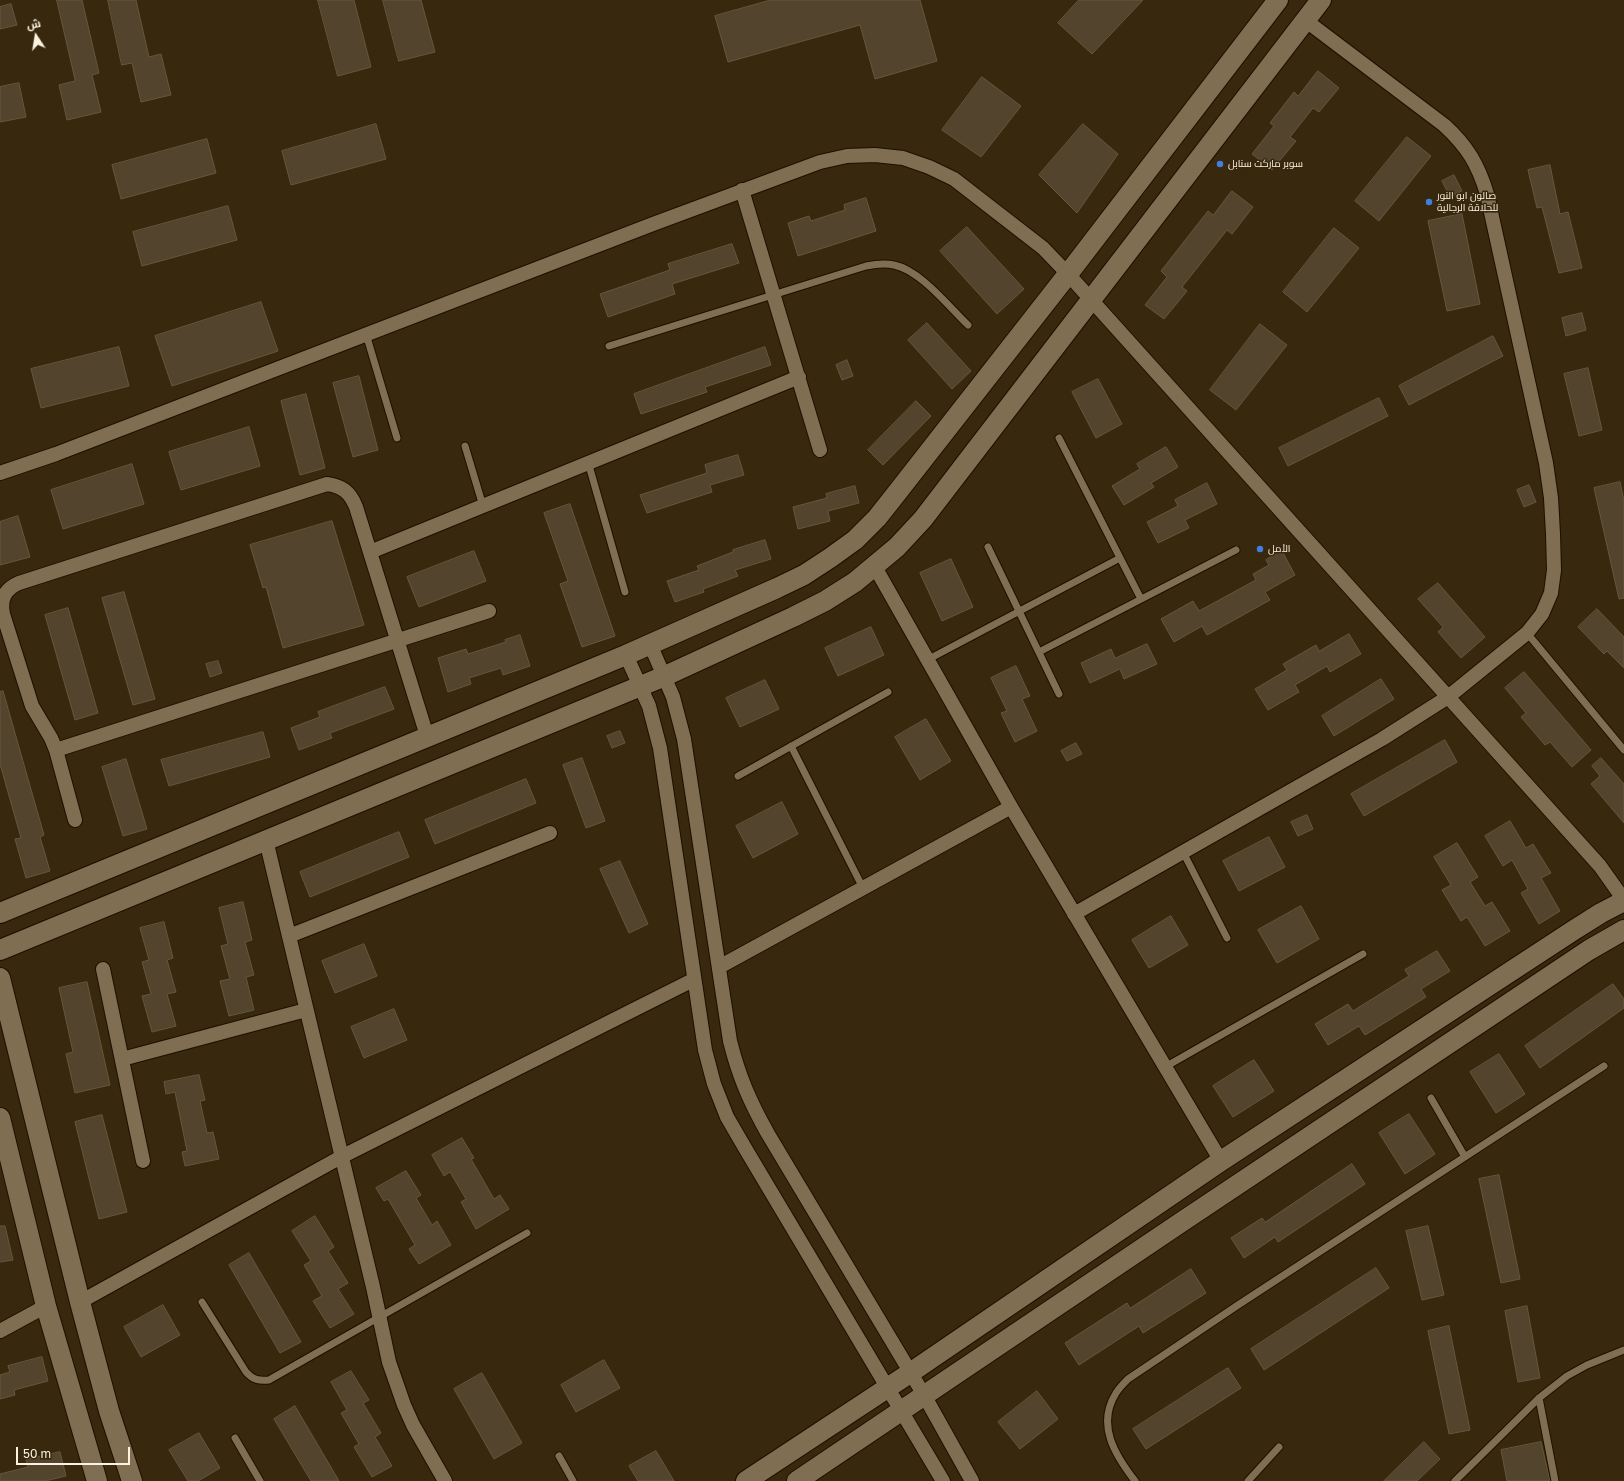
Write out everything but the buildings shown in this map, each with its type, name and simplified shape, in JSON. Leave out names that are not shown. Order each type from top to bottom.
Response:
[{"type":"main road","points":[[0,913],[626,655],[804,575],[830,558],[855,540],[877,518],[1068,274],[1278,0]]},
{"type":"main road","points":[[0,950],[665,676],[793,617],[825,601],[855,582],[897,546],[923,519],[1321,0]]},
{"type":"main road","points":[[746,1481],[888,1388],[1221,1161],[1574,930],[1624,900]]},
{"type":"main road","points":[[797,1481],[1582,955],[1624,930]]},
{"type":"main road","points":[[0,978],[80,1302],[109,1411],[132,1481]]},
{"type":"main road","points":[[0,1118],[46,1306],[97,1481]]},
{"type":"street","points":[[1074,914],[1382,739],[1448,697],[1527,633],[1542,614],[1551,592],[1554,570],[1551,498],[1546,463],[1487,194],[1481,174],[1472,156],[1444,125],[1305,20]]},
{"type":"street","points":[[0,473],[56,454],[742,190],[820,162],[848,156],[875,155],[903,158],[930,167],[954,179],[1043,248],[1092,299],[1600,866],[1624,900]]},
{"type":"street","points":[[742,190],[820,450]]},
{"type":"street","points":[[370,552],[798,377]]},
{"type":"street","points":[[76,820],[56,750],[30,700],[3,614],[1,606],[2,599],[6,592],[12,586],[327,484],[337,486],[345,490],[352,497],[427,736]]},
{"type":"street","points":[[874,567],[1011,807],[1221,1161]]},
{"type":"street","points":[[56,750],[489,611]]},
{"type":"street","points":[[650,644],[665,676],[680,718],[730,1041],[738,1073],[751,1105],[924,1395],[972,1481]]},
{"type":"street","points":[[626,655],[649,706],[660,748],[705,1050],[714,1084],[727,1117],[943,1481]]},
{"type":"street","points":[[719,967],[1011,807]]},
{"type":"street","points":[[289,936],[550,833]]},
{"type":"street","points":[[266,840],[389,1362],[404,1404],[445,1481]]},
{"type":"street","points":[[103,969],[143,1161]]},
{"type":"street","points":[[80,1302],[341,1157],[694,980]]},
{"type":"street","points":[[122,1059],[306,1010]]},
{"type":"street","points":[[0,1331],[46,1306]]},
{"type":"lane","points":[[609,346],[866,266],[881,264],[896,265],[909,270],[921,279],[968,325]]},
{"type":"lane","points":[[366,334],[397,438]]},
{"type":"lane","points":[[1059,438],[1141,599]]},
{"type":"lane","points":[[465,446],[483,506]]},
{"type":"lane","points":[[588,462],[625,592]]},
{"type":"lane","points":[[988,547],[1059,694]]},
{"type":"lane","points":[[1039,652],[1236,550]]},
{"type":"lane","points":[[927,660],[1120,558]]},
{"type":"lane","points":[[1527,633],[1624,750]]},
{"type":"lane","points":[[738,776],[888,692]]},
{"type":"lane","points":[[791,746],[864,888]]},
{"type":"lane","points":[[1183,852],[1227,938]]},
{"type":"lane","points":[[1165,1067],[1363,954]]},
{"type":"lane","points":[[1134,1481],[1113,1448],[1108,1430],[1109,1411],[1115,1393],[1128,1378],[1604,1066]]},
{"type":"lane","points":[[1430,1098],[1465,1157]]},
{"type":"lane","points":[[202,1302],[246,1372],[252,1378],[260,1381],[269,1380],[277,1377],[379,1319],[527,1233]]},
{"type":"lane","points":[[1455,1481],[1539,1398],[1567,1376],[1587,1365],[1624,1350]]},
{"type":"lane","points":[[1539,1398],[1555,1481]]},
{"type":"lane","points":[[235,1438],[260,1481]]},
{"type":"lane","points":[[1248,1481],[1279,1447]]},
{"type":"lane","points":[[559,1456],[573,1481]]},
{"type":"place","name":"سوبر ماركت سنابل","points":[[1220,164]]},
{"type":"place","name":"صالون ابو النور للحلاقة الرجالية","points":[[1429,202]]},
{"type":"place","name":"الأمل","points":[[1260,549]]}]
